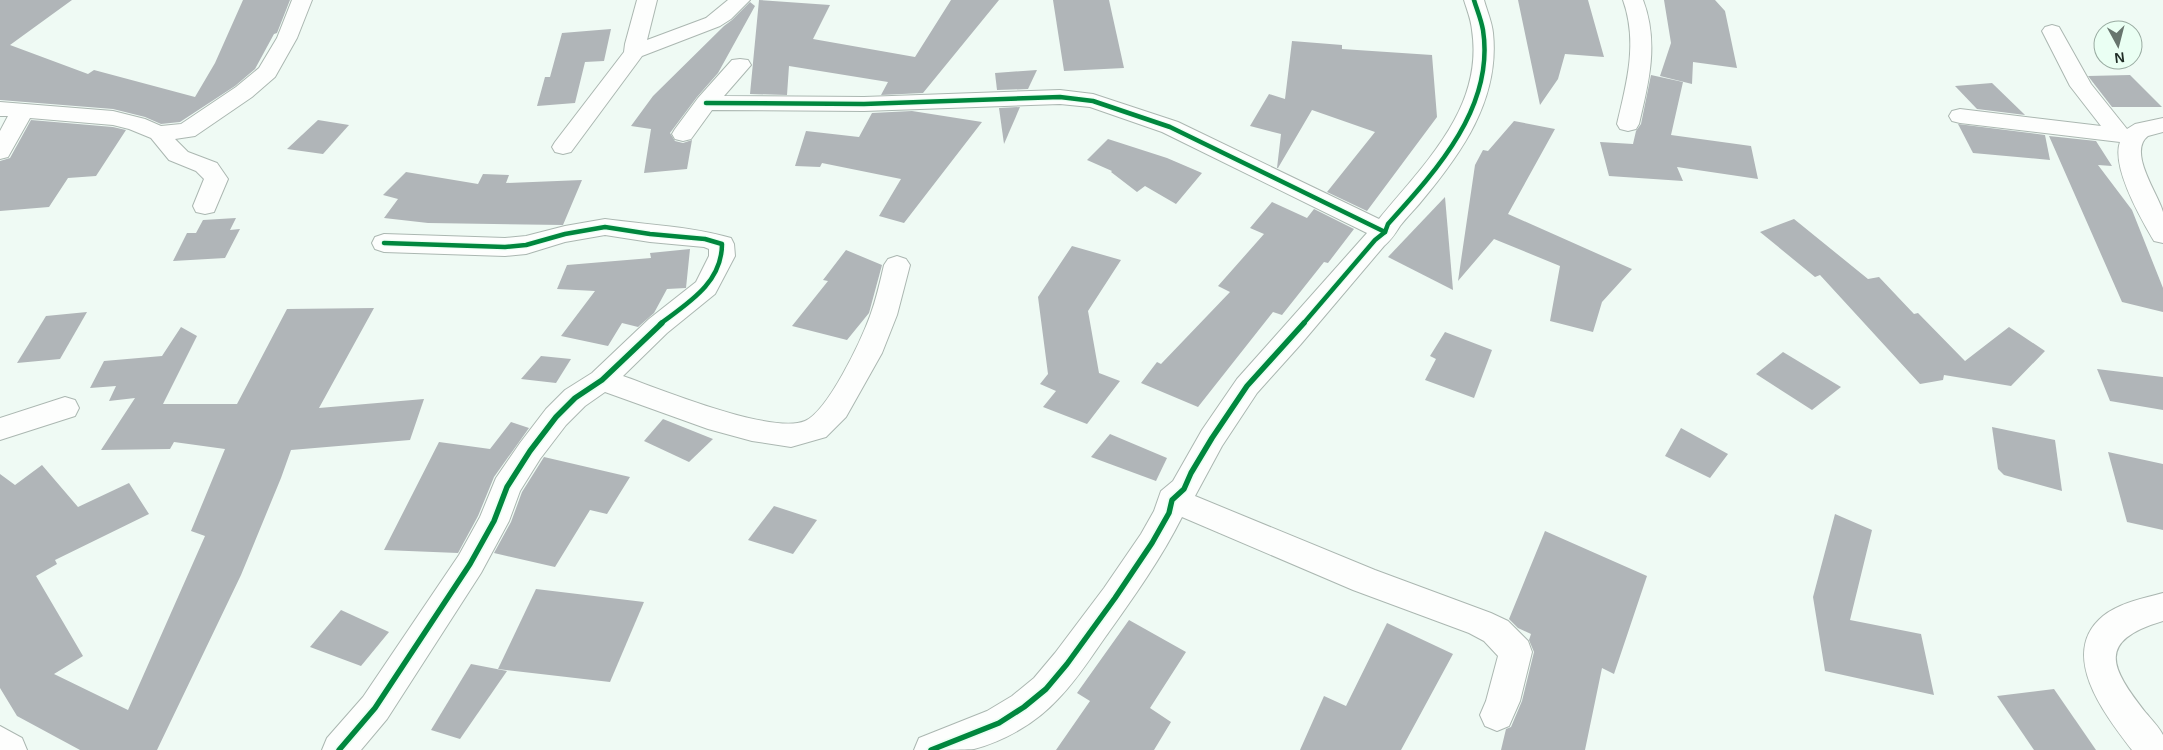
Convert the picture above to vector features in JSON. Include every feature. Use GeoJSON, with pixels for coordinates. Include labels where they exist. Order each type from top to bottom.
{"type":"FeatureCollection","features":[{"type":"Feature","properties":{"kind":"street"},"geometry":{"type":"LineString","coordinates":[[0,109],[22,112],[86,114],[113,118],[159,133],[187,131],[258,81],[274,63],[287,38],[302,0]]}},
{"type":"Feature","properties":{"kind":"street"},"geometry":{"type":"LineString","coordinates":[[635,52],[635,44],[647,0]]}},
{"type":"Feature","properties":{"kind":"street"},"geometry":{"type":"LineString","coordinates":[[563,147],[635,52],[712,22],[724,15],[740,0]]}},
{"type":"Feature","properties":{"kind":"street"},"geometry":{"type":"LineString","coordinates":[[932,750],[999,723],[1024,707],[1046,689],[1067,664],[1115,598],[1152,543],[1169,513],[1172,500],[1184,489],[1191,473],[1212,438],[1247,386],[1292,337],[1375,240],[1385,232],[1388,224],[1431,176],[1455,143],[1473,105],[1484,52],[1483,33],[1474,0]]}},
{"type":"Feature","properties":{"kind":"street"},"geometry":{"type":"LineString","coordinates":[[1628,124],[1642,56],[1642,26],[1633,0]]}},
{"type":"Feature","properties":{"kind":"street"},"geometry":{"type":"LineString","coordinates":[[2052,31],[2081,86],[2127,136],[2131,166],[2136,180],[2163,234]]}},
{"type":"Feature","properties":{"kind":"street"},"geometry":{"type":"LineString","coordinates":[[682,134],[740,64]]}},
{"type":"Feature","properties":{"kind":"street"},"geometry":{"type":"LineString","coordinates":[[706,103],[864,104],[1060,97],[1084,100],[1140,116],[1170,127],[1385,232]]}},
{"type":"Feature","properties":{"kind":"street"},"geometry":{"type":"LineString","coordinates":[[0,152],[22,112]]}},
{"type":"Feature","properties":{"kind":"street"},"geometry":{"type":"LineString","coordinates":[[1960,116],[2127,136],[2142,129],[2163,125]]}},
{"type":"Feature","properties":{"kind":"street"},"geometry":{"type":"LineString","coordinates":[[159,133],[172,151],[180,157],[203,164],[211,169],[216,179],[204,206]]}},
{"type":"Feature","properties":{"kind":"street"},"geometry":{"type":"LineString","coordinates":[[340,750],[375,708],[470,564],[494,521],[507,487],[530,451],[556,417],[575,398],[602,380],[658,326],[706,288],[722,256],[722,244],[705,239],[650,234],[606,227],[565,234],[526,246],[505,248],[384,243]]}},
{"type":"Feature","properties":{"kind":"street"},"geometry":{"type":"LineString","coordinates":[[602,380],[718,421],[752,430],[791,436],[816,429],[836,408],[868,353],[884,315],[897,265]]}},
{"type":"Feature","properties":{"kind":"street"},"geometry":{"type":"LineString","coordinates":[[0,429],[65,408]]}},
{"type":"Feature","properties":{"kind":"street"},"geometry":{"type":"LineString","coordinates":[[1172,500],[1364,580],[1480,623],[1496,632],[1516,652],[1503,701],[1497,715]]}},
{"type":"Feature","properties":{"kind":"street"},"geometry":{"type":"LineString","coordinates":[[2153,750],[2114,695],[2099,666],[2100,642],[2111,628],[2125,619],[2163,607]]}},
{"type":"Feature","properties":{"kind":"street"},"geometry":{"type":"LineString","coordinates":[[0,742],[10,750]]}},
{"type":"Feature","properties":{"kind":"building"},"geometry":{"type":"Polygon","coordinates":[[[0,0],[72,0],[10,45],[88,74],[94,70],[195,97],[215,63],[243,0],[290,0],[277,33],[274,34],[255,69],[235,86],[180,122],[161,124],[145,117],[113,109],[0,100],[0,0]]]}},
{"type":"Feature","properties":{"kind":"building"},"geometry":{"type":"Polygon","coordinates":[[[759,0],[830,5],[813,39],[915,57],[951,0],[999,0],[923,93],[881,95],[888,82],[789,66],[787,95],[750,94],[759,0]]]}},
{"type":"Feature","properties":{"kind":"building"},"geometry":{"type":"Polygon","coordinates":[[[1053,0],[1109,0],[1124,68],[1064,71],[1053,0]]]}},
{"type":"Feature","properties":{"kind":"building"},"geometry":{"type":"Polygon","coordinates":[[[1518,0],[1588,0],[1604,57],[1565,54],[1558,79],[1540,105],[1518,0]]]}},
{"type":"Feature","properties":{"kind":"building"},"geometry":{"type":"Polygon","coordinates":[[[1664,0],[1715,0],[1725,11],[1737,68],[1693,62],[1692,84],[1660,76],[1671,43],[1664,0]]]}},
{"type":"Feature","properties":{"kind":"building"},"geometry":{"type":"Polygon","coordinates":[[[750,2],[755,6],[718,73],[670,133],[675,141],[683,143],[692,140],[687,169],[644,173],[651,129],[631,126],[653,96],[750,2]]]}},
{"type":"Feature","properties":{"kind":"building"},"geometry":{"type":"Polygon","coordinates":[[[611,29],[604,61],[585,62],[575,103],[537,106],[545,77],[550,77],[562,33],[611,29]]]}},
{"type":"Feature","properties":{"kind":"building"},"geometry":{"type":"Polygon","coordinates":[[[1292,41],[1342,45],[1342,49],[1432,55],[1437,117],[1367,211],[1327,192],[1375,132],[1312,110],[1277,168],[1281,134],[1250,126],[1269,94],[1285,99],[1292,41]]]}},
{"type":"Feature","properties":{"kind":"building"},"geometry":{"type":"Polygon","coordinates":[[[1037,70],[1028,89],[997,90],[995,73],[1037,70]]]}},
{"type":"Feature","properties":{"kind":"building"},"geometry":{"type":"Polygon","coordinates":[[[1651,75],[1683,82],[1671,135],[1751,146],[1758,179],[1677,167],[1683,181],[1609,176],[1600,142],[1633,144],[1636,131],[1641,124],[1651,75]]]}},
{"type":"Feature","properties":{"kind":"building"},"geometry":{"type":"Polygon","coordinates":[[[2130,75],[2162,107],[2112,107],[2088,76],[2130,75]]]}},
{"type":"Feature","properties":{"kind":"building"},"geometry":{"type":"Polygon","coordinates":[[[1992,83],[2025,115],[1977,109],[1955,86],[1992,83]]]}},
{"type":"Feature","properties":{"kind":"building"},"geometry":{"type":"Polygon","coordinates":[[[1020,107],[1004,144],[999,108],[1020,107]]]}},
{"type":"Feature","properties":{"kind":"building"},"geometry":{"type":"Polygon","coordinates":[[[912,111],[982,122],[904,223],[879,216],[901,179],[822,163],[820,167],[795,166],[806,131],[859,137],[872,113],[912,111]]]}},
{"type":"Feature","properties":{"kind":"building"},"geometry":{"type":"Polygon","coordinates":[[[31,120],[113,127],[126,130],[96,176],[68,178],[49,207],[0,211],[0,161],[10,158],[31,120]]]}},
{"type":"Feature","properties":{"kind":"building"},"geometry":{"type":"Polygon","coordinates":[[[318,120],[349,125],[323,154],[287,149],[318,120]]]}},
{"type":"Feature","properties":{"kind":"building"},"geometry":{"type":"Polygon","coordinates":[[[1514,121],[1555,129],[1508,214],[1632,269],[1602,302],[1593,332],[1550,321],[1560,266],[1494,239],[1458,281],[1475,165],[1483,150],[1488,151],[1514,121]]]}},
{"type":"Feature","properties":{"kind":"building"},"geometry":{"type":"Polygon","coordinates":[[[1958,124],[2045,135],[2050,160],[1973,153],[1958,124]]]}},
{"type":"Feature","properties":{"kind":"building"},"geometry":{"type":"Polygon","coordinates":[[[2049,136],[2096,141],[2112,166],[2098,165],[2132,210],[2163,288],[2163,312],[2122,302],[2049,136]]]}},
{"type":"Feature","properties":{"kind":"building"},"geometry":{"type":"Polygon","coordinates":[[[1108,139],[1167,158],[1202,173],[1176,204],[1145,186],[1137,192],[1112,171],[1087,160],[1108,139]]]}},
{"type":"Feature","properties":{"kind":"building"},"geometry":{"type":"Polygon","coordinates":[[[406,172],[478,184],[483,174],[509,175],[506,183],[582,180],[563,225],[428,223],[384,218],[398,199],[383,195],[406,172]]]}},
{"type":"Feature","properties":{"kind":"building"},"geometry":{"type":"Polygon","coordinates":[[[1445,197],[1453,290],[1388,257],[1445,197]]]}},
{"type":"Feature","properties":{"kind":"building"},"geometry":{"type":"Polygon","coordinates":[[[1272,202],[1307,218],[1314,209],[1354,229],[1328,263],[1324,262],[1282,315],[1273,312],[1198,407],[1141,383],[1157,362],[1161,364],[1230,292],[1218,286],[1264,234],[1250,228],[1272,202]]]}},
{"type":"Feature","properties":{"kind":"building"},"geometry":{"type":"Polygon","coordinates":[[[236,218],[230,230],[240,229],[225,258],[173,261],[187,233],[196,233],[203,220],[236,218]]]}},
{"type":"Feature","properties":{"kind":"building"},"geometry":{"type":"Polygon","coordinates":[[[1794,219],[1868,279],[1879,277],[1914,314],[1918,313],[1965,361],[2009,327],[2045,351],[2011,386],[1944,375],[1943,380],[1920,384],[1820,275],[1815,277],[1760,232],[1794,219]]]}},
{"type":"Feature","properties":{"kind":"building"},"geometry":{"type":"Polygon","coordinates":[[[1072,246],[1121,260],[1088,311],[1099,373],[1120,381],[1087,424],[1043,407],[1056,391],[1040,384],[1048,374],[1038,297],[1072,246]]]}},
{"type":"Feature","properties":{"kind":"building"},"geometry":{"type":"Polygon","coordinates":[[[690,249],[686,288],[667,289],[654,313],[638,327],[622,323],[608,346],[561,336],[595,291],[557,289],[567,265],[651,258],[650,253],[690,249]]]}},
{"type":"Feature","properties":{"kind":"building"},"geometry":{"type":"Polygon","coordinates":[[[846,250],[882,265],[869,313],[847,340],[792,326],[828,281],[823,280],[846,250]]]}},
{"type":"Feature","properties":{"kind":"building"},"geometry":{"type":"Polygon","coordinates":[[[374,308],[319,408],[424,399],[410,440],[291,450],[241,575],[157,750],[80,750],[17,716],[0,688],[0,474],[15,485],[42,465],[78,507],[129,483],[149,514],[55,560],[57,564],[36,576],[83,656],[54,674],[128,710],[205,536],[191,531],[225,449],[174,442],[170,449],[101,450],[135,398],[109,401],[116,386],[90,388],[104,361],[162,356],[181,327],[197,336],[163,404],[237,404],[287,309],[374,308]]]}},
{"type":"Feature","properties":{"kind":"building"},"geometry":{"type":"Polygon","coordinates":[[[87,312],[60,359],[17,363],[46,316],[87,312]]]}},
{"type":"Feature","properties":{"kind":"building"},"geometry":{"type":"Polygon","coordinates":[[[1445,332],[1492,350],[1474,398],[1425,380],[1436,359],[1430,356],[1445,332]]]}},
{"type":"Feature","properties":{"kind":"building"},"geometry":{"type":"Polygon","coordinates":[[[1783,352],[1841,387],[1812,410],[1756,374],[1783,352]]]}},
{"type":"Feature","properties":{"kind":"building"},"geometry":{"type":"Polygon","coordinates":[[[541,356],[571,359],[556,383],[521,379],[541,356]]]}},
{"type":"Feature","properties":{"kind":"building"},"geometry":{"type":"Polygon","coordinates":[[[2097,369],[2163,377],[2163,410],[2110,401],[2097,369]]]}},
{"type":"Feature","properties":{"kind":"building"},"geometry":{"type":"Polygon","coordinates":[[[663,419],[713,439],[689,462],[644,441],[663,419]]]}},
{"type":"Feature","properties":{"kind":"building"},"geometry":{"type":"Polygon","coordinates":[[[511,422],[529,428],[494,477],[478,516],[458,553],[384,550],[439,442],[490,449],[511,422]]]}},
{"type":"Feature","properties":{"kind":"building"},"geometry":{"type":"Polygon","coordinates":[[[1992,427],[2055,440],[2062,491],[2004,475],[1998,469],[1992,427]]]}},
{"type":"Feature","properties":{"kind":"building"},"geometry":{"type":"Polygon","coordinates":[[[1681,428],[1728,454],[1710,478],[1665,456],[1681,428]]]}},
{"type":"Feature","properties":{"kind":"building"},"geometry":{"type":"Polygon","coordinates":[[[1110,434],[1167,458],[1156,481],[1091,457],[1110,434]]]}},
{"type":"Feature","properties":{"kind":"building"},"geometry":{"type":"Polygon","coordinates":[[[2108,452],[2163,464],[2163,530],[2127,522],[2108,452]]]}},
{"type":"Feature","properties":{"kind":"building"},"geometry":{"type":"Polygon","coordinates":[[[544,457],[630,477],[607,514],[590,510],[555,567],[494,553],[511,522],[522,492],[544,457]]]}},
{"type":"Feature","properties":{"kind":"building"},"geometry":{"type":"Polygon","coordinates":[[[774,506],[817,520],[793,554],[748,540],[774,506]]]}},
{"type":"Feature","properties":{"kind":"building"},"geometry":{"type":"Polygon","coordinates":[[[1835,514],[1872,530],[1850,620],[1921,634],[1934,695],[1825,671],[1813,597],[1835,514]]]}},
{"type":"Feature","properties":{"kind":"building"},"geometry":{"type":"Polygon","coordinates":[[[1545,531],[1647,576],[1614,674],[1602,668],[1585,750],[1501,750],[1506,729],[1511,727],[1522,701],[1534,652],[1529,640],[1531,634],[1518,628],[1509,619],[1545,531]]]}},
{"type":"Feature","properties":{"kind":"building"},"geometry":{"type":"Polygon","coordinates":[[[536,589],[644,602],[610,682],[498,669],[536,589]]]}},
{"type":"Feature","properties":{"kind":"building"},"geometry":{"type":"Polygon","coordinates":[[[341,610],[389,632],[361,666],[310,647],[341,610]]]}},
{"type":"Feature","properties":{"kind":"building"},"geometry":{"type":"Polygon","coordinates":[[[1129,620],[1186,652],[1150,708],[1171,722],[1154,750],[1056,750],[1090,701],[1077,693],[1129,620]]]}},
{"type":"Feature","properties":{"kind":"building"},"geometry":{"type":"Polygon","coordinates":[[[1387,623],[1453,654],[1401,750],[1300,750],[1324,696],[1346,706],[1387,623]]]}},
{"type":"Feature","properties":{"kind":"building"},"geometry":{"type":"Polygon","coordinates":[[[471,664],[507,671],[460,739],[431,730],[471,664]]]}},
{"type":"Feature","properties":{"kind":"building"},"geometry":{"type":"Polygon","coordinates":[[[2054,689],[2096,750],[2034,750],[1997,696],[2054,689]]]}},
{"type":"Feature","properties":{"kind":"cycle path"},"geometry":{"type":"LineString","coordinates":[[931,750],[999,723],[1024,707],[1046,689],[1067,664],[1115,598],[1152,543],[1169,513],[1172,500],[1184,489],[1191,473],[1212,438],[1247,386],[1292,337],[1375,240],[1385,232],[1388,224],[1441,161],[1457,138],[1470,113],[1479,87],[1484,61],[1483,33],[1474,0]]}},
{"type":"Feature","properties":{"kind":"cycle path"},"geometry":{"type":"LineString","coordinates":[[706,103],[864,104],[1060,97],[1093,101],[1170,127],[1385,232]]}},
{"type":"Feature","properties":{"kind":"cycle path"},"geometry":{"type":"LineString","coordinates":[[339,750],[375,708],[470,564],[494,521],[507,487],[530,451],[556,417],[575,398],[602,380],[658,326],[706,288],[722,256],[722,244],[705,239],[650,234],[605,227],[565,234],[526,245],[505,247],[384,243]]}}]}
